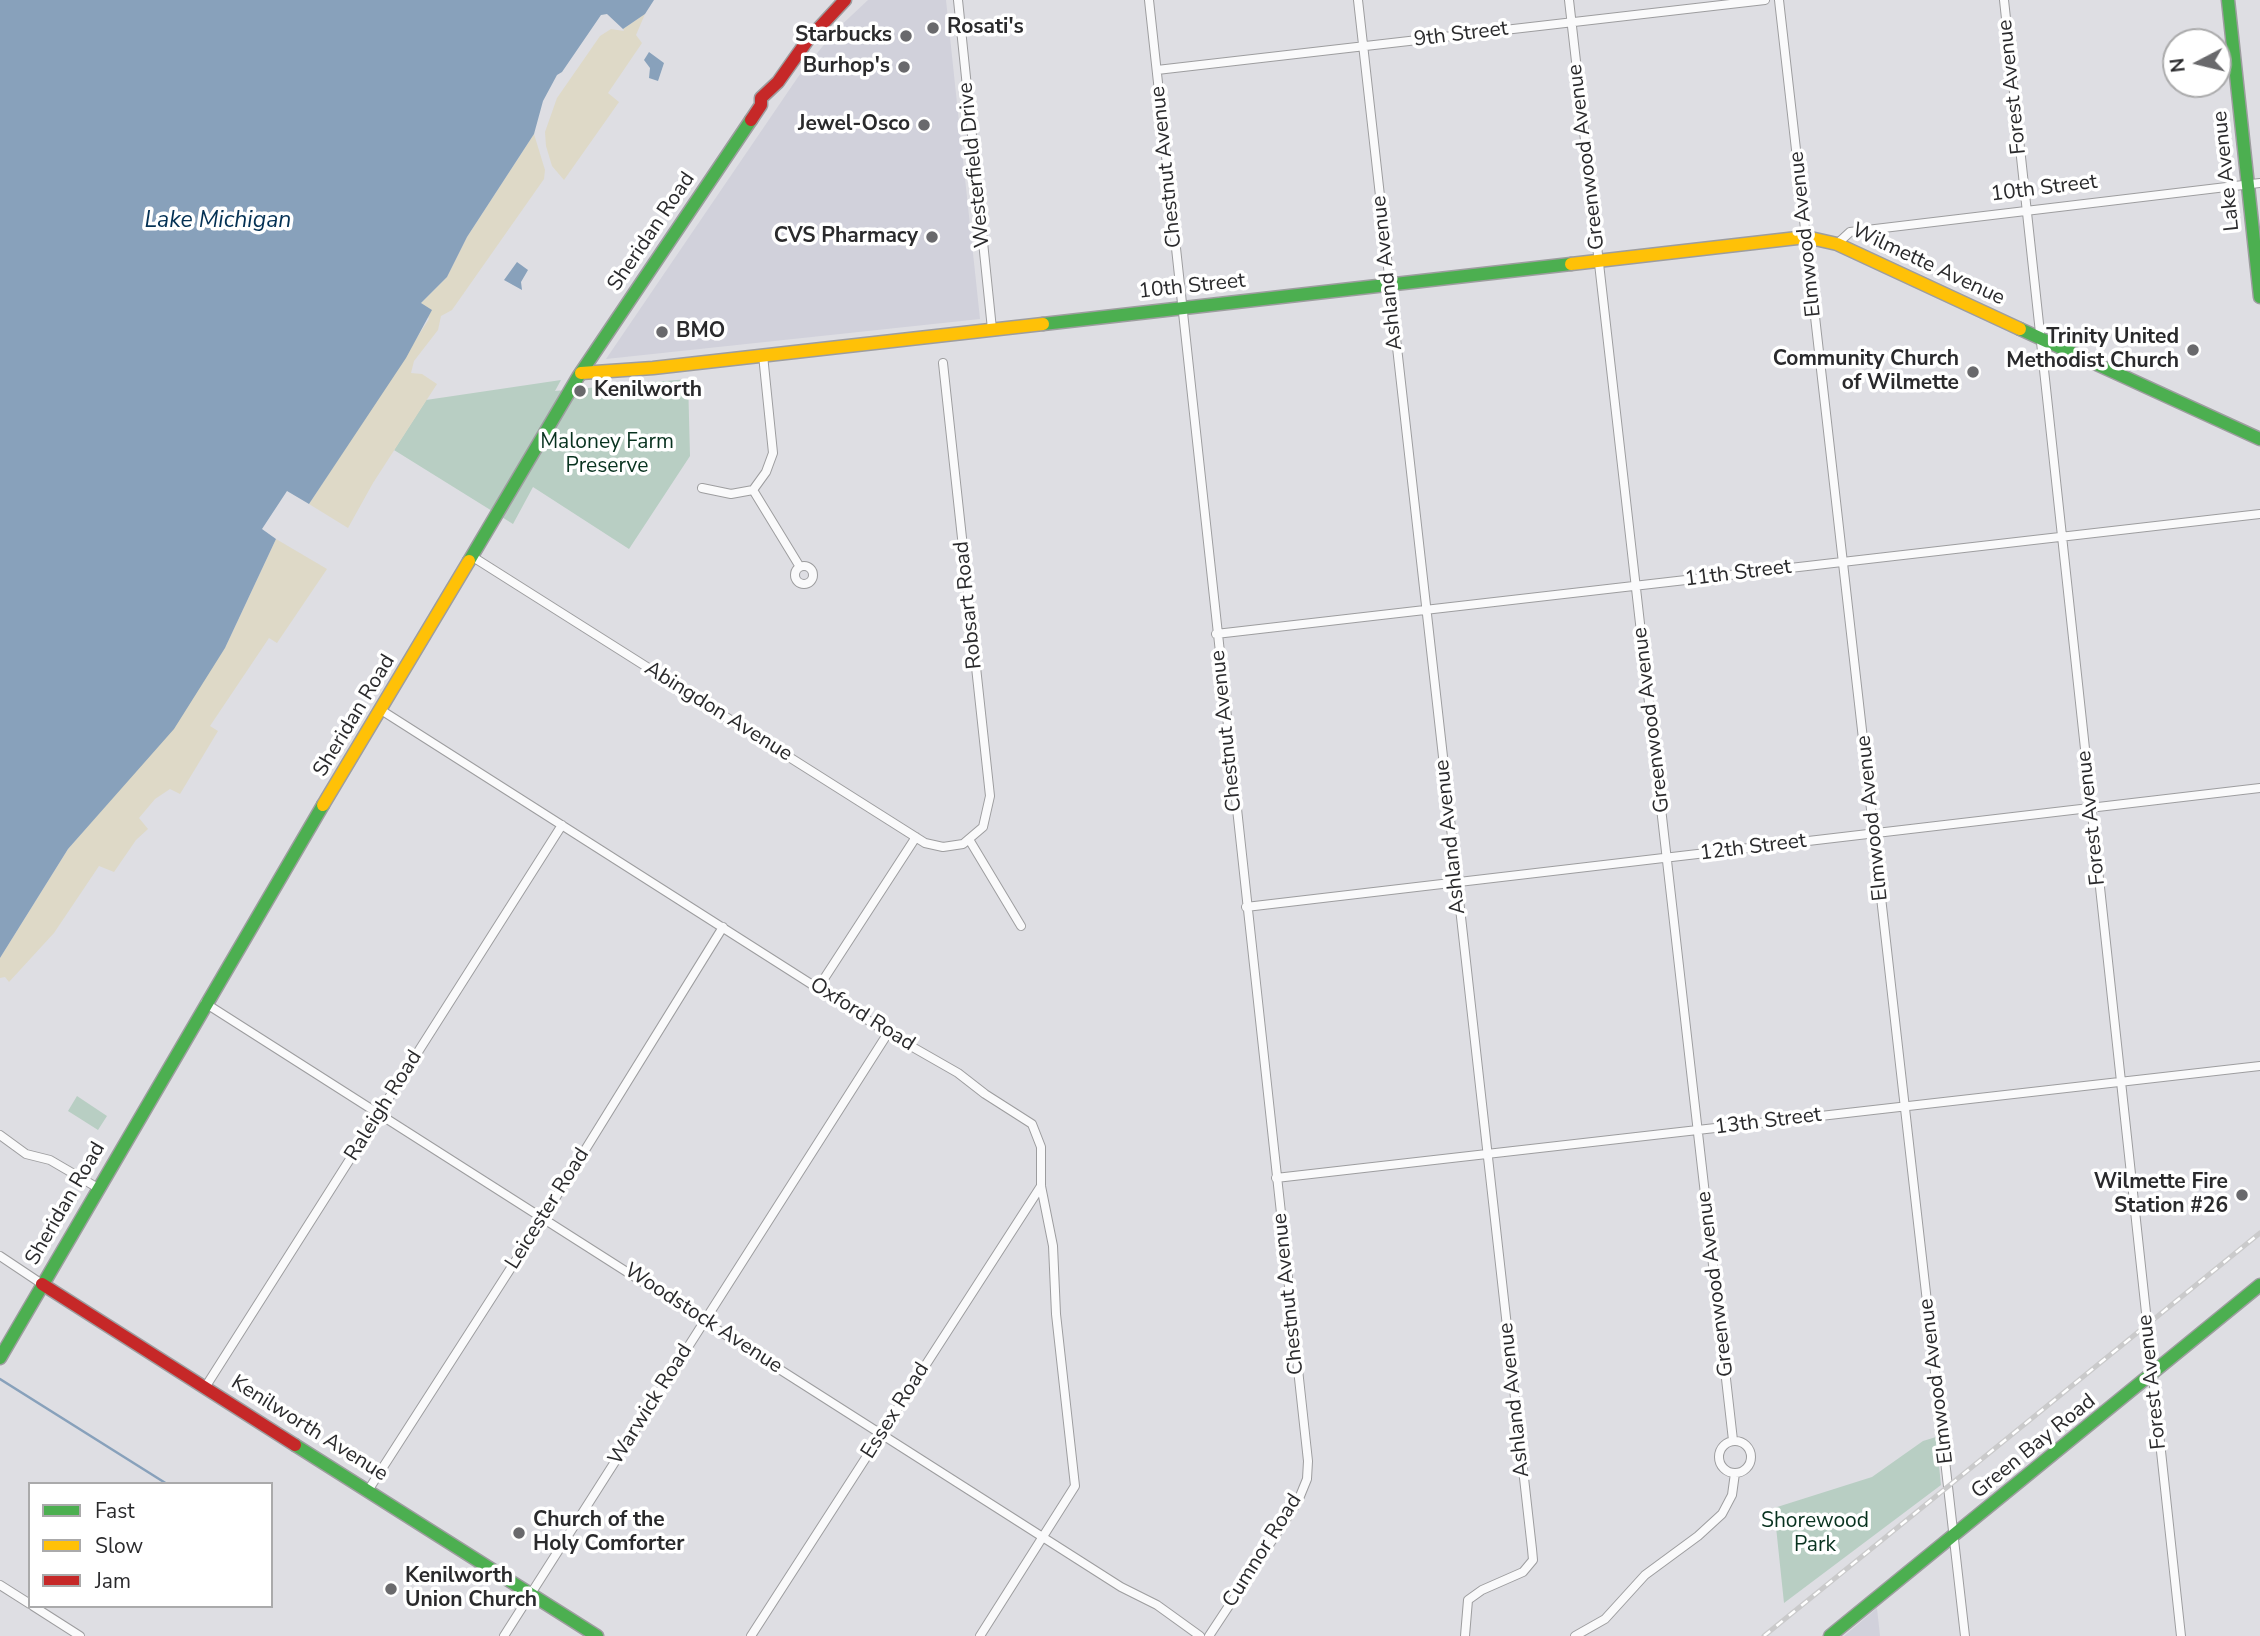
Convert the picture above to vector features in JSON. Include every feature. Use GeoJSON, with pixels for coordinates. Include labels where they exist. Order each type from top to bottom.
{"type":"FeatureCollection","features":[{"type":"Feature","properties":{"kind":"street","name":"Sheridan Road"},"geometry":{"type":"LineString","coordinates":[[3,1353],[205,1003],[581,373],[761,105],[769,103],[778,89],[778,82],[807,41],[845,0]]}},
{"type":"Feature","properties":{"kind":"street","name":"Westerfield Drive"},"geometry":{"type":"LineString","coordinates":[[958,0],[992,329]]}},
{"type":"Feature","properties":{"kind":"street","name":"Chestnut Avenue"},"geometry":{"type":"LineString","coordinates":[[1149,0],[1308,1461]]}},
{"type":"Feature","properties":{"kind":"street","name":"Ashland Avenue"},"geometry":{"type":"LineString","coordinates":[[1358,0],[1533,1560],[1524,1572],[1482,1590],[1468,1600],[1465,1636]]}},
{"type":"Feature","properties":{"kind":"street","name":"Greenwood Avenue"},"geometry":{"type":"LineString","coordinates":[[1569,0],[1733,1440]]}},
{"type":"Feature","properties":{"kind":"street","name":"9th Street"},"geometry":{"type":"LineString","coordinates":[[1157,70],[1765,0]]}},
{"type":"Feature","properties":{"kind":"street","name":"Elmwood Avenue"},"geometry":{"type":"LineString","coordinates":[[1780,0],[1965,1636]]}},
{"type":"Feature","properties":{"kind":"street","name":"Forest Avenue"},"geometry":{"type":"LineString","coordinates":[[2004,0],[2181,1636]]}},
{"type":"Feature","properties":{"kind":"street","name":"Lake Avenue"},"geometry":{"type":"LineString","coordinates":[[2228,0],[2254,184],[2260,296]]}},
{"type":"Feature","properties":{"kind":"street","name":"10th Street"},"geometry":{"type":"LineString","coordinates":[[1837,244],[1850,232],[2254,184]]}},
{"type":"Feature","properties":{"kind":"street","name":"10th Street"},"geometry":{"type":"LineString","coordinates":[[581,373],[763,355],[1806,237]]}},
{"type":"Feature","properties":{"kind":"street","name":"Wilmette Avenue"},"geometry":{"type":"LineString","coordinates":[[1806,237],[1837,244],[2260,439]]}},
{"type":"Feature","properties":{"kind":"street"},"geometry":{"type":"LineString","coordinates":[[702,488],[732,494],[753,490],[766,472],[773,453],[763,355]]}},
{"type":"Feature","properties":{"kind":"street","name":"Robsart Road"},"geometry":{"type":"LineString","coordinates":[[943,363],[990,796],[987,819],[970,841]]}},
{"type":"Feature","properties":{"kind":"street"},"geometry":{"type":"LineString","coordinates":[[753,490],[800,567]]}},
{"type":"Feature","properties":{"kind":"street","name":"11th Street"},"geometry":{"type":"LineString","coordinates":[[1216,634],[2260,514]]}},
{"type":"Feature","properties":{"kind":"street","name":"Abingdon Avenue"},"geometry":{"type":"LineString","coordinates":[[473,557],[916,837],[943,847],[970,841]]}},
{"type":"Feature","properties":{"kind":"street","name":"Oxford Road"},"geometry":{"type":"LineString","coordinates":[[381,710],[888,1033],[958,1073],[1032,1124],[1041,1147],[1041,1186],[1053,1246],[1056,1314],[1075,1486],[1043,1536]]}},
{"type":"Feature","properties":{"kind":"street","name":"12th Street"},"geometry":{"type":"LineString","coordinates":[[1247,907],[2260,789]]}},
{"type":"Feature","properties":{"kind":"street","name":"Raleigh Road"},"geometry":{"type":"LineString","coordinates":[[206,1387],[562,825]]}},
{"type":"Feature","properties":{"kind":"street"},"geometry":{"type":"LineString","coordinates":[[818,988],[916,837]]}},
{"type":"Feature","properties":{"kind":"street"},"geometry":{"type":"LineString","coordinates":[[970,841],[1021,926]]}},
{"type":"Feature","properties":{"kind":"street","name":"Leicester Road"},"geometry":{"type":"LineString","coordinates":[[369,1489],[543,1218],[723,927]]}},
{"type":"Feature","properties":{"kind":"street","name":"Woodstock Avenue"},"geometry":{"type":"LineString","coordinates":[[205,1003],[1121,1587],[1157,1605],[1200,1636]]}},
{"type":"Feature","properties":{"kind":"street","name":"Warwick Road"},"geometry":{"type":"LineString","coordinates":[[504,1636],[888,1033]]}},
{"type":"Feature","properties":{"kind":"street","name":"13th Street"},"geometry":{"type":"LineString","coordinates":[[1276,1178],[2260,1066]]}},
{"type":"Feature","properties":{"kind":"street"},"geometry":{"type":"LineString","coordinates":[[0,1135],[26,1154],[50,1160],[98,1188]]}},
{"type":"Feature","properties":{"kind":"street","name":"Essex Road"},"geometry":{"type":"LineString","coordinates":[[751,1636],[1041,1186]]}},
{"type":"Feature","properties":{"kind":"street","name":"Kenilworth Avenue"},"geometry":{"type":"LineString","coordinates":[[0,1256],[597,1636]]}},
{"type":"Feature","properties":{"kind":"street","name":"Green Bay Road"},"geometry":{"type":"LineString","coordinates":[[1830,1636],[2153,1376],[2260,1285]]}},
{"type":"Feature","properties":{"kind":"street","name":"Greenwood Avenue"},"geometry":{"type":"LineString","coordinates":[[1733,1440],[1743,1443],[1751,1456],[1748,1465],[1735,1473],[1721,1465],[1719,1455],[1723,1445],[1733,1440]]}},
{"type":"Feature","properties":{"kind":"street","name":"Cumnor Road"},"geometry":{"type":"LineString","coordinates":[[1209,1636],[1298,1501],[1308,1461]]}},
{"type":"Feature","properties":{"kind":"street"},"geometry":{"type":"LineString","coordinates":[[1575,1636],[1605,1619],[1654,1567],[1698,1536],[1722,1514],[1732,1495],[1735,1473]]}},
{"type":"Feature","properties":{"kind":"street"},"geometry":{"type":"LineString","coordinates":[[980,1636],[1043,1536]]}},
{"type":"Feature","properties":{"kind":"street"},"geometry":{"type":"LineString","coordinates":[[0,1585],[28,1602]]}},
{"type":"Feature","properties":{"kind":"street"},"geometry":{"type":"LineString","coordinates":[[37,1608],[80,1636]]}},
{"type":"Feature","properties":{"kind":"shaded area"},"geometry":{"type":"Polygon","coordinates":[[[868,0],[946,0],[980,319],[606,359],[798,77],[835,31],[868,0]]]}},
{"type":"Feature","properties":{"kind":"shaded area"},"geometry":{"type":"Polygon","coordinates":[[[1877,1608],[1880,1636],[1844,1636],[1877,1608]]]}},
{"type":"Feature","properties":{"kind":"green space","name":"Maloney Farm Preserve"},"geometry":{"type":"Polygon","coordinates":[[[688,379],[690,456],[629,549],[533,487],[513,524],[394,450],[426,400],[561,380],[555,391],[688,379]]]}},
{"type":"Feature","properties":{"kind":"green space"},"geometry":{"type":"Polygon","coordinates":[[[77,1096],[107,1116],[98,1130],[68,1111],[77,1096]]]}},
{"type":"Feature","properties":{"kind":"green space","name":"Shorewood Park"},"geometry":{"type":"Polygon","coordinates":[[[1936,1437],[1941,1485],[1784,1603],[1774,1508],[1872,1477],[1923,1441],[1936,1437]]]}},
{"type":"Feature","properties":{"kind":"sand"},"geometry":{"type":"Polygon","coordinates":[[[645,14],[636,35],[642,43],[608,93],[619,102],[564,180],[552,166],[546,146],[545,132],[557,98],[600,36],[611,29],[624,31],[623,29],[645,14]]]}},
{"type":"Feature","properties":{"kind":"sand"},"geometry":{"type":"Polygon","coordinates":[[[534,134],[545,170],[544,179],[452,310],[441,316],[438,330],[414,361],[411,373],[422,374],[437,384],[373,483],[348,528],[309,504],[429,319],[421,303],[447,277],[467,237],[534,134]]]}},
{"type":"Feature","properties":{"kind":"sand"},"geometry":{"type":"Polygon","coordinates":[[[276,539],[327,569],[277,643],[269,638],[210,726],[218,731],[180,794],[170,789],[155,799],[139,818],[148,829],[136,840],[114,872],[99,866],[54,933],[9,982],[5,977],[0,978],[0,958],[68,849],[152,752],[225,648],[276,539]]]}},
{"type":"Feature","properties":{"kind":"water","name":"Lake Michigan"},"geometry":{"type":"Polygon","coordinates":[[[0,0],[654,0],[645,14],[623,29],[607,14],[601,15],[562,72],[557,75],[543,101],[534,134],[467,237],[447,277],[421,303],[432,310],[406,358],[309,504],[287,491],[262,529],[276,539],[225,648],[174,729],[68,849],[0,958],[0,0]]]}},
{"type":"Feature","properties":{"kind":"water"},"geometry":{"type":"Polygon","coordinates":[[[649,52],[664,63],[658,81],[649,78],[650,68],[644,60],[649,52]]]}},
{"type":"Feature","properties":{"kind":"water"},"geometry":{"type":"Polygon","coordinates":[[[517,262],[528,270],[521,282],[522,290],[504,280],[517,262]]]}},
{"type":"Feature","properties":{"kind":"waterway"},"geometry":{"type":"LineString","coordinates":[[0,1379],[164,1482]]}},
{"type":"Feature","properties":{"kind":"railway"},"geometry":{"type":"LineString","coordinates":[[1764,1636],[2260,1233]]}},
{"type":"Feature","properties":{"kind":"traffic: fast"},"geometry":{"type":"LineString","coordinates":[[2228,0],[2260,297]]}},
{"type":"Feature","properties":{"kind":"traffic: fast"},"geometry":{"type":"LineString","coordinates":[[469,561],[578,377],[751,120]]}},
{"type":"Feature","properties":{"kind":"traffic: fast"},"geometry":{"type":"LineString","coordinates":[[1043,324],[1571,264]]}},
{"type":"Feature","properties":{"kind":"traffic: fast"},"geometry":{"type":"LineString","coordinates":[[2020,329],[2260,439]]}},
{"type":"Feature","properties":{"kind":"traffic: fast"},"geometry":{"type":"LineString","coordinates":[[0,1358],[323,805]]}},
{"type":"Feature","properties":{"kind":"traffic: fast"},"geometry":{"type":"LineString","coordinates":[[1830,1636],[2260,1285]]}},
{"type":"Feature","properties":{"kind":"traffic: fast"},"geometry":{"type":"LineString","coordinates":[[295,1445],[597,1636]]}},
{"type":"Feature","properties":{"kind":"traffic: slow"},"geometry":{"type":"LineString","coordinates":[[1571,264],[1806,237],[1837,244],[2020,329]]}},
{"type":"Feature","properties":{"kind":"traffic: slow"},"geometry":{"type":"LineString","coordinates":[[581,373],[653,368],[1043,324]]}},
{"type":"Feature","properties":{"kind":"traffic: slow"},"geometry":{"type":"LineString","coordinates":[[323,805],[469,561]]}},
{"type":"Feature","properties":{"kind":"traffic: jam"},"geometry":{"type":"LineString","coordinates":[[751,120],[761,105],[761,98],[778,82],[807,41],[845,0]]}},
{"type":"Feature","properties":{"kind":"traffic: jam"},"geometry":{"type":"LineString","coordinates":[[42,1284],[295,1445]]}},
{"type":"Feature","properties":{"kind":"place","name":"Rosati's"},"geometry":{"type":"Point","coordinates":[933,28]}},
{"type":"Feature","properties":{"kind":"place","name":"Starbucks"},"geometry":{"type":"Point","coordinates":[906,36]}},
{"type":"Feature","properties":{"kind":"place","name":"Burhop's"},"geometry":{"type":"Point","coordinates":[904,67]}},
{"type":"Feature","properties":{"kind":"place","name":"Jewel-Osco"},"geometry":{"type":"Point","coordinates":[924,125]}},
{"type":"Feature","properties":{"kind":"place","name":"CVS Pharmacy"},"geometry":{"type":"Point","coordinates":[932,237]}},
{"type":"Feature","properties":{"kind":"place","name":"BMO"},"geometry":{"type":"Point","coordinates":[662,332]}},
{"type":"Feature","properties":{"kind":"place","name":"Trinity United Methodist Church"},"geometry":{"type":"Point","coordinates":[2193,350]}},
{"type":"Feature","properties":{"kind":"place","name":"Community Church of Wilmette"},"geometry":{"type":"Point","coordinates":[1973,372]}},
{"type":"Feature","properties":{"kind":"place","name":"Kenilworth"},"geometry":{"type":"Point","coordinates":[580,391]}},
{"type":"Feature","properties":{"kind":"place","name":"Wilmette Fire Station #26"},"geometry":{"type":"Point","coordinates":[2242,1195]}},
{"type":"Feature","properties":{"kind":"place","name":"Church of the Holy Comforter"},"geometry":{"type":"Point","coordinates":[519,1533]}},
{"type":"Feature","properties":{"kind":"place","name":"Kenilworth Union Church"},"geometry":{"type":"Point","coordinates":[391,1589]}}]}
